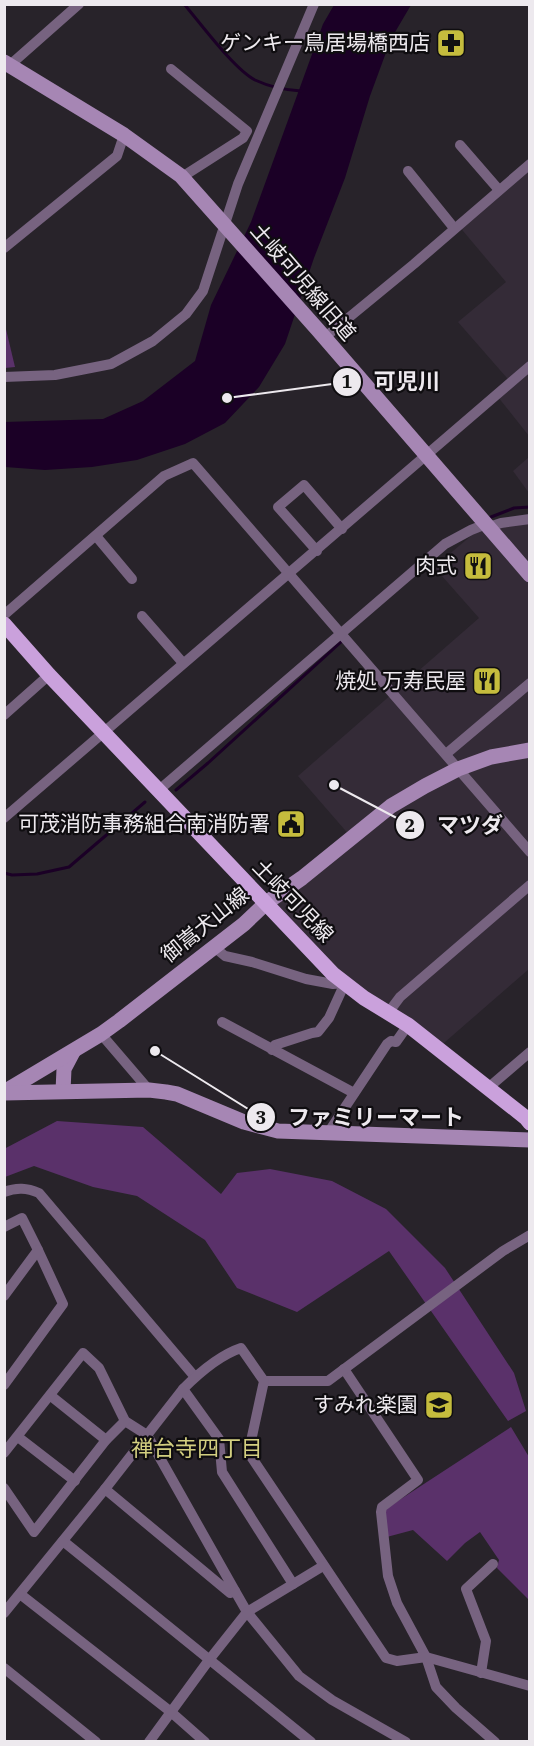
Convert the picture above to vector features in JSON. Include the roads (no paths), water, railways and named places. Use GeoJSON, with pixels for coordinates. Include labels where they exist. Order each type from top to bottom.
{"type":"FeatureCollection","features":[{"type":"Feature","properties":{"kind":"main road","name":"土岐可児線"},"geometry":{"type":"LineString","coordinates":[[4,624],[104,734],[333,974],[364,998],[408,1025],[530,1123]]}},
{"type":"Feature","properties":{"kind":"street"},"geometry":{"type":"LineString","coordinates":[[6,63],[79,4]]}},
{"type":"Feature","properties":{"kind":"street"},"geometry":{"type":"LineString","coordinates":[[4,377],[55,375],[111,364],[153,340],[186,314],[203,291],[238,184],[311,6]]}},
{"type":"Feature","properties":{"kind":"street","name":"土岐可児線旧道"},"geometry":{"type":"LineString","coordinates":[[6,63],[124,135],[183,177],[530,575]]}},
{"type":"Feature","properties":{"kind":"street"},"geometry":{"type":"LineString","coordinates":[[171,69],[247,131],[243,138],[183,177]]}},
{"type":"Feature","properties":{"kind":"street"},"geometry":{"type":"LineString","coordinates":[[4,248],[117,156],[124,135]]}},
{"type":"Feature","properties":{"kind":"street"},"geometry":{"type":"LineString","coordinates":[[460,145],[499,190]]}},
{"type":"Feature","properties":{"kind":"street"},"geometry":{"type":"LineString","coordinates":[[321,334],[414,264],[530,164]]}},
{"type":"Feature","properties":{"kind":"street"},"geometry":{"type":"LineString","coordinates":[[408,171],[454,228]]}},
{"type":"Feature","properties":{"kind":"street"},"geometry":{"type":"LineString","coordinates":[[4,818],[530,366]]}},
{"type":"Feature","properties":{"kind":"street"},"geometry":{"type":"LineString","coordinates":[[4,615],[164,476],[194,463],[530,852]]}},
{"type":"Feature","properties":{"kind":"street"},"geometry":{"type":"LineString","coordinates":[[317,550],[278,507],[304,485],[342,529]]}},
{"type":"Feature","properties":{"kind":"street"},"geometry":{"type":"LineString","coordinates":[[159,790],[445,544],[471,530],[530,519]]}},
{"type":"Feature","properties":{"kind":"street"},"geometry":{"type":"LineString","coordinates":[[96,536],[132,579]]}},
{"type":"Feature","properties":{"kind":"street"},"geometry":{"type":"LineString","coordinates":[[142,615],[183,663]]}},
{"type":"Feature","properties":{"kind":"street"},"geometry":{"type":"LineString","coordinates":[[4,715],[49,675]]}},
{"type":"Feature","properties":{"kind":"street"},"geometry":{"type":"LineString","coordinates":[[446,754],[530,683]]}},
{"type":"Feature","properties":{"kind":"street","name":"御嵩犬山線"},"geometry":{"type":"LineString","coordinates":[[4,1092],[101,1034],[244,924],[266,903],[302,878],[391,806],[458,769],[491,758],[530,750]]}},
{"type":"Feature","properties":{"kind":"street"},"geometry":{"type":"LineString","coordinates":[[388,1013],[400,996],[530,885]]}},
{"type":"Feature","properties":{"kind":"street"},"geometry":{"type":"LineString","coordinates":[[214,947],[225,956],[306,979],[333,984],[345,983],[330,1018],[318,1032],[275,1046],[272,1050]]}},
{"type":"Feature","properties":{"kind":"street"},"geometry":{"type":"LineString","coordinates":[[222,1022],[354,1093]]}},
{"type":"Feature","properties":{"kind":"street"},"geometry":{"type":"LineString","coordinates":[[328,1133],[387,1044],[391,1041],[396,1042],[408,1025]]}},
{"type":"Feature","properties":{"kind":"street"},"geometry":{"type":"LineString","coordinates":[[101,1034],[149,1090]]}},
{"type":"Feature","properties":{"kind":"street"},"geometry":{"type":"LineString","coordinates":[[63,1092],[64,1069],[74,1050]]}},
{"type":"Feature","properties":{"kind":"street"},"geometry":{"type":"LineString","coordinates":[[488,1088],[530,1052]]}},
{"type":"Feature","properties":{"kind":"street"},"geometry":{"type":"LineString","coordinates":[[4,1092],[149,1090],[177,1094],[244,1122],[278,1131],[530,1140]]}},
{"type":"Feature","properties":{"kind":"street"},"geometry":{"type":"LineString","coordinates":[[4,1192],[26,1188],[39,1192],[195,1377]]}},
{"type":"Feature","properties":{"kind":"street"},"geometry":{"type":"LineString","coordinates":[[4,1227],[22,1218],[63,1304],[4,1385]]}},
{"type":"Feature","properties":{"kind":"street"},"geometry":{"type":"LineString","coordinates":[[264,1381],[328,1381],[529,1235]]}},
{"type":"Feature","properties":{"kind":"street"},"geometry":{"type":"LineString","coordinates":[[4,1296],[38,1250]]}},
{"type":"Feature","properties":{"kind":"street"},"geometry":{"type":"LineString","coordinates":[[4,1613],[105,1490],[183,1389],[195,1377],[231,1351],[241,1348],[264,1381],[250,1455],[386,1658],[397,1661],[426,1657],[530,1686]]}},
{"type":"Feature","properties":{"kind":"street"},"geometry":{"type":"LineString","coordinates":[[4,1453],[83,1353],[99,1368],[124,1420],[147,1435],[247,1612],[299,1676],[332,1700],[406,1742]]}},
{"type":"Feature","properties":{"kind":"street"},"geometry":{"type":"LineString","coordinates":[[344,1369],[418,1480],[381,1507],[388,1576],[398,1604],[426,1657],[436,1687],[495,1742]]}},
{"type":"Feature","properties":{"kind":"street"},"geometry":{"type":"LineString","coordinates":[[183,1389],[219,1439],[222,1472],[293,1584]]}},
{"type":"Feature","properties":{"kind":"street"},"geometry":{"type":"LineString","coordinates":[[51,1396],[106,1440]]}},
{"type":"Feature","properties":{"kind":"street"},"geometry":{"type":"LineString","coordinates":[[4,1488],[34,1532],[124,1420]]}},
{"type":"Feature","properties":{"kind":"street"},"geometry":{"type":"LineString","coordinates":[[18,1437],[75,1481]]}},
{"type":"Feature","properties":{"kind":"street"},"geometry":{"type":"LineString","coordinates":[[105,1490],[230,1593],[236,1591]]}},
{"type":"Feature","properties":{"kind":"street"},"geometry":{"type":"LineString","coordinates":[[63,1541],[310,1742]]}},
{"type":"Feature","properties":{"kind":"street"},"geometry":{"type":"LineString","coordinates":[[481,1672],[486,1641],[466,1589],[493,1564]]}},
{"type":"Feature","properties":{"kind":"street"},"geometry":{"type":"LineString","coordinates":[[149,1742],[247,1612],[323,1566]]}},
{"type":"Feature","properties":{"kind":"street"},"geometry":{"type":"LineString","coordinates":[[20,1594],[206,1742]]}},
{"type":"Feature","properties":{"kind":"street"},"geometry":{"type":"LineString","coordinates":[[4,1668],[96,1742]]}},
{"type":"Feature","properties":{"kind":"waterway"},"geometry":{"type":"LineString","coordinates":[[184,4],[237,66],[255,80],[283,89],[301,91]]}},
{"type":"Feature","properties":{"kind":"waterway"},"geometry":{"type":"LineString","coordinates":[[491,517],[514,508],[530,507]]}},
{"type":"Feature","properties":{"kind":"waterway"},"geometry":{"type":"LineString","coordinates":[[176,790],[341,642]]}},
{"type":"Feature","properties":{"kind":"waterway"},"geometry":{"type":"LineString","coordinates":[[4,873],[37,874],[69,867],[145,802]]}},
{"type":"Feature","properties":{"kind":"place","name":"ゲンキー鳥居場橋西店"},"geometry":{"type":"Point","coordinates":[451,43]}},
{"type":"Feature","properties":{"kind":"place","name":"可児川"},"geometry":{"type":"Point","coordinates":[227,398]}},
{"type":"Feature","properties":{"kind":"place","name":"肉式"},"geometry":{"type":"Point","coordinates":[478,566]}},
{"type":"Feature","properties":{"kind":"place","name":"焼処 万寿民屋"},"geometry":{"type":"Point","coordinates":[487,681]}},
{"type":"Feature","properties":{"kind":"place","name":"マツダ"},"geometry":{"type":"Point","coordinates":[334,785]}},
{"type":"Feature","properties":{"kind":"place","name":"可茂消防事務組合南消防署"},"geometry":{"type":"Point","coordinates":[291,824]}},
{"type":"Feature","properties":{"kind":"place","name":"ファミリーマート"},"geometry":{"type":"Point","coordinates":[155,1051]}},
{"type":"Feature","properties":{"kind":"place","name":"すみれ楽園"},"geometry":{"type":"Point","coordinates":[439,1405]}},
{"type":"Feature","properties":{"kind":"district","name":"禅台寺四丁目"},"geometry":{"type":"Point","coordinates":[197,1448]}}]}
